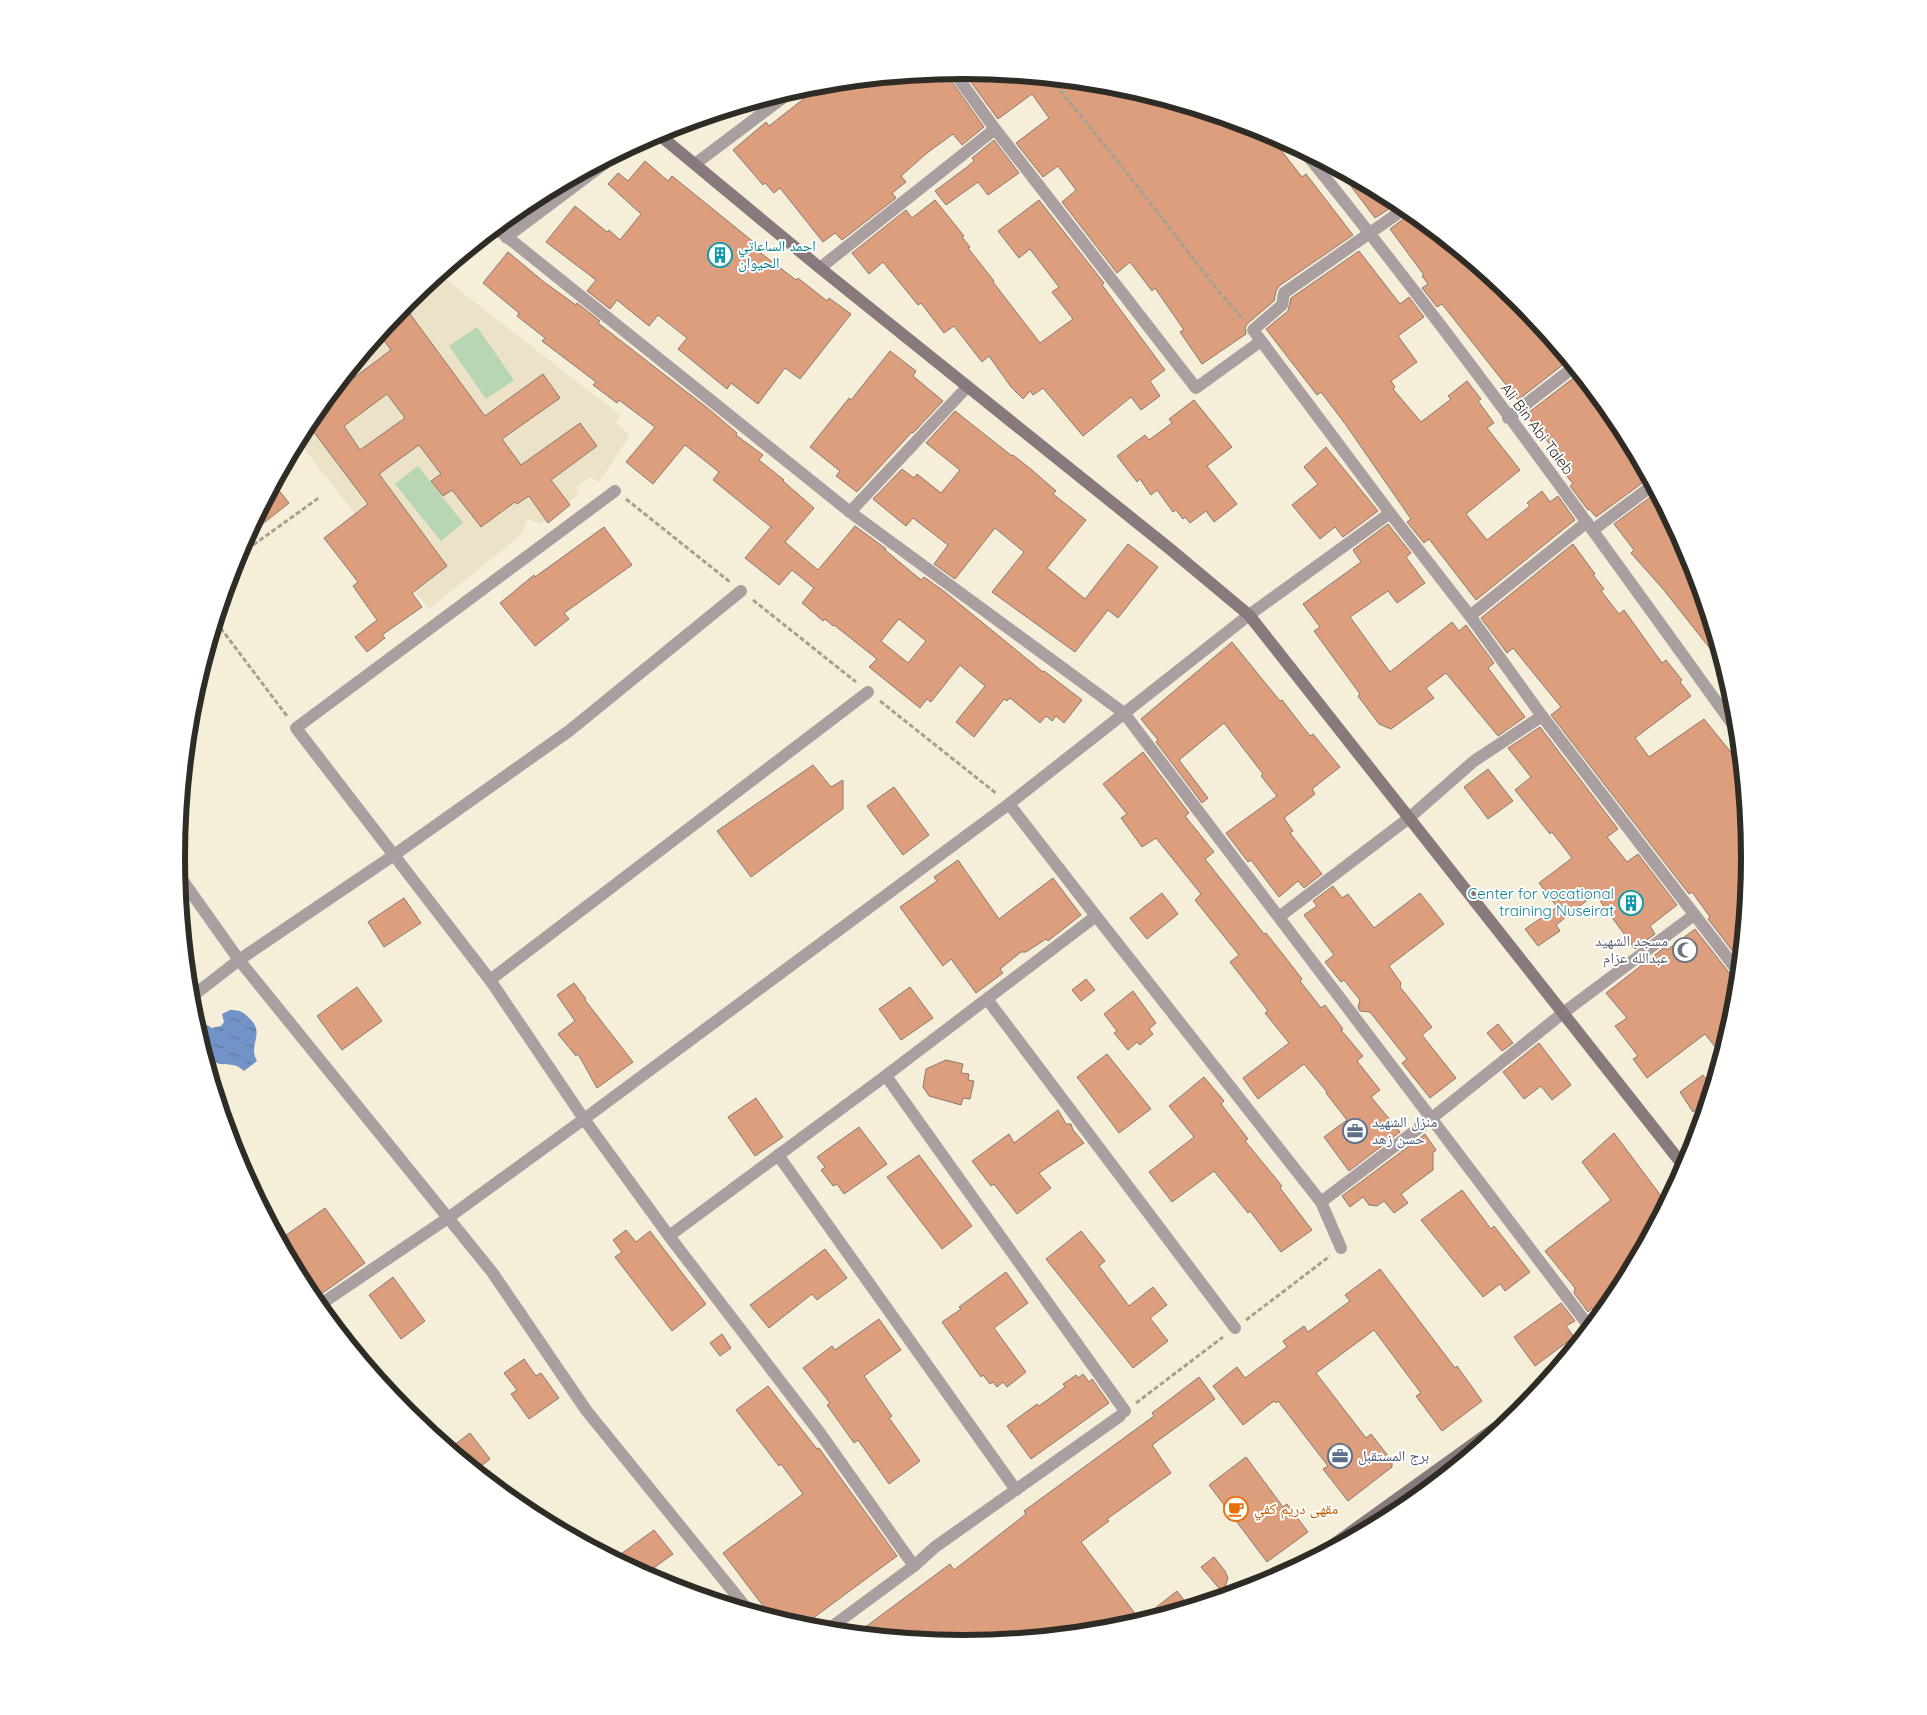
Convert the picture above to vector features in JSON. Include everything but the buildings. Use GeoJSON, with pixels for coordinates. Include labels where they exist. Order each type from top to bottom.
{"type":"FeatureCollection","features":[{"type":"Feature","properties":{"kind":"street"},"geometry":{"type":"LineString","coordinates":[[959,79],[1196,388],[1261,341]]}},
{"type":"Feature","properties":{"kind":"street"},"geometry":{"type":"LineString","coordinates":[[695,164],[777,102]]}},
{"type":"Feature","properties":{"kind":"street"},"geometry":{"type":"LineString","coordinates":[[820,268],[996,129]]}},
{"type":"Feature","properties":{"kind":"street"},"geometry":{"type":"LineString","coordinates":[[663,139],[1249,615],[1680,1162]]}},
{"type":"Feature","properties":{"kind":"street","name":"Ali Bin Abi Taleb"},"geometry":{"type":"LineString","coordinates":[[1312,161],[1371,234],[1590,526],[1729,720]]}},
{"type":"Feature","properties":{"kind":"street"},"geometry":{"type":"LineString","coordinates":[[1400,213],[1284,293],[1282,305],[1252,330],[1470,616],[1542,716],[1735,967]]}},
{"type":"Feature","properties":{"kind":"street"},"geometry":{"type":"LineString","coordinates":[[500,232],[850,512],[1124,713],[1587,1324]]}},
{"type":"Feature","properties":{"kind":"street"},"geometry":{"type":"LineString","coordinates":[[1508,418],[1570,370]]}},
{"type":"Feature","properties":{"kind":"street"},"geometry":{"type":"LineString","coordinates":[[850,512],[967,387]]}},
{"type":"Feature","properties":{"kind":"street"},"geometry":{"type":"LineString","coordinates":[[1470,616],[1590,526],[1648,487]]}},
{"type":"Feature","properties":{"kind":"street"},"geometry":{"type":"LineString","coordinates":[[615,491],[296,728],[490,980],[584,1119],[669,1236],[820,1433],[914,1566]]}},
{"type":"Feature","properties":{"kind":"street"},"geometry":{"type":"LineString","coordinates":[[324,1302],[448,1218],[584,1119],[1009,804],[1249,615],[1390,513]]}},
{"type":"Feature","properties":{"kind":"street"},"geometry":{"type":"LineString","coordinates":[[197,993],[239,960],[394,855],[569,731],[741,591]]}},
{"type":"Feature","properties":{"kind":"street"},"geometry":{"type":"LineString","coordinates":[[490,980],[868,692]]}},
{"type":"Feature","properties":{"kind":"street"},"geometry":{"type":"LineString","coordinates":[[1279,917],[1409,818],[1474,761],[1542,716]]}},
{"type":"Feature","properties":{"kind":"street"},"geometry":{"type":"LineString","coordinates":[[1009,804],[1321,1202],[1341,1248]]}},
{"type":"Feature","properties":{"kind":"street"},"geometry":{"type":"LineString","coordinates":[[186,885],[239,960],[492,1272],[586,1410],[744,1604]]}},
{"type":"Feature","properties":{"kind":"street"},"geometry":{"type":"LineString","coordinates":[[1321,1202],[1432,1118],[1563,1013],[1694,915]]}},
{"type":"Feature","properties":{"kind":"street"},"geometry":{"type":"LineString","coordinates":[[669,1236],[886,1076],[1096,916]]}},
{"type":"Feature","properties":{"kind":"street"},"geometry":{"type":"LineString","coordinates":[[987,999],[1235,1328]]}},
{"type":"Feature","properties":{"kind":"street"},"geometry":{"type":"LineString","coordinates":[[834,1625],[914,1566],[935,1547],[1123,1414],[886,1076]]}},
{"type":"Feature","properties":{"kind":"street"},"geometry":{"type":"LineString","coordinates":[[778,1155],[1016,1490]]}},
{"type":"Feature","properties":{"kind":"street"},"geometry":{"type":"LineString","coordinates":[[1375,1518],[1411,1494]]}},
{"type":"Feature","properties":{"kind":"lane"},"geometry":{"type":"LineString","coordinates":[[506,238],[596,171]]}},
{"type":"Feature","properties":{"kind":"path"},"geometry":{"type":"LineString","coordinates":[[1055,84],[1219,292],[1252,330]]}},
{"type":"Feature","properties":{"kind":"path"},"geometry":{"type":"LineString","coordinates":[[249,548],[320,497]]}},
{"type":"Feature","properties":{"kind":"path"},"geometry":{"type":"LineString","coordinates":[[220,627],[296,728]]}},
{"type":"Feature","properties":{"kind":"shaded area"},"geometry":{"type":"Polygon","coordinates":[[[444,278],[620,415],[616,422],[630,435],[599,482],[590,477],[576,488],[579,494],[541,524],[527,519],[522,534],[429,609],[302,447],[346,383],[378,344],[444,278]]]}},
{"type":"Feature","properties":{"kind":"green space"},"geometry":{"type":"Polygon","coordinates":[[[477,327],[514,380],[486,399],[449,346],[477,327]]]}},
{"type":"Feature","properties":{"kind":"green space"},"geometry":{"type":"Polygon","coordinates":[[[418,466],[463,523],[441,541],[395,484],[418,466]]]}},
{"type":"Feature","properties":{"kind":"water"},"geometry":{"type":"Polygon","coordinates":[[[230,1010],[244,1013],[256,1028],[254,1049],[257,1061],[244,1071],[236,1066],[219,1064],[211,1060],[204,1029],[207,1025],[212,1028],[221,1026],[224,1022],[222,1014],[230,1010]]]}},
{"type":"Feature","properties":{"kind":"place","name":"احمد الساعاتي الحيوان"},"geometry":{"type":"Point","coordinates":[720,255]}},
{"type":"Feature","properties":{"kind":"place","name":"Center for vocational training Nuseirat"},"geometry":{"type":"Point","coordinates":[1631,903]}},
{"type":"Feature","properties":{"kind":"place","name":"مسجد الشهيد عبدالله عزام"},"geometry":{"type":"Point","coordinates":[1685,950]}},
{"type":"Feature","properties":{"kind":"place","name":"منزل الشهيد حسن زهد"},"geometry":{"type":"Point","coordinates":[1355,1131]}},
{"type":"Feature","properties":{"kind":"place","name":"برج المستقبل"},"geometry":{"type":"Point","coordinates":[1340,1456]}},
{"type":"Feature","properties":{"kind":"place","name":"مقهى دريم كفي"},"geometry":{"type":"Point","coordinates":[1236,1509]}}]}
